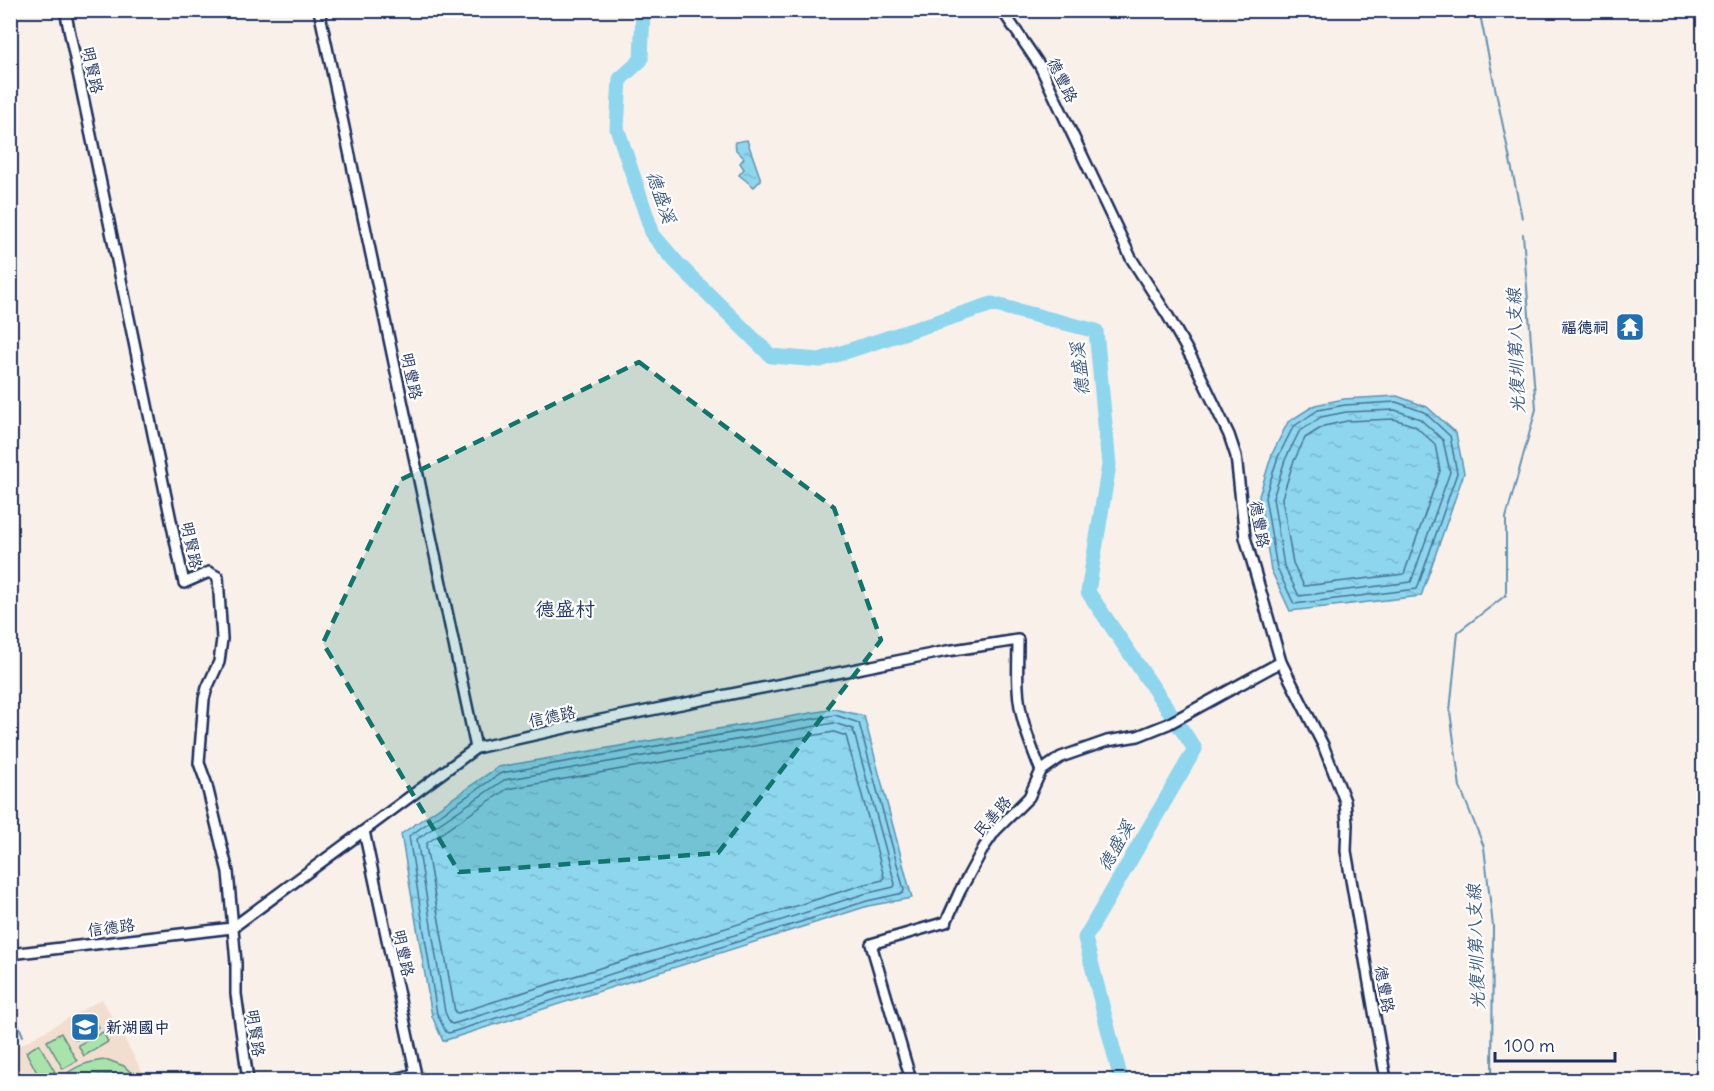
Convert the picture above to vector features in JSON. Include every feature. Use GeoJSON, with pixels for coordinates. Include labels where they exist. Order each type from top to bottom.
{"type":"FeatureCollection","features":[{"type":"Feature","properties":{"kind":"street","name":"明賢路"},"geometry":{"type":"LineString","coordinates":[[65,10],[184,583],[209,572],[218,577],[222,639],[219,662],[204,699],[199,763],[206,782],[228,872],[236,963],[236,994],[248,1080]]}},
{"type":"Feature","properties":{"kind":"street","name":"明豐路"},"geometry":{"type":"LineString","coordinates":[[319,10],[476,748]]}},
{"type":"Feature","properties":{"kind":"street","name":"德豐路"},"geometry":{"type":"LineString","coordinates":[[1002,10],[1040,66],[1131,258],[1179,335],[1225,425],[1236,456],[1245,537],[1281,662],[1323,745],[1345,801],[1346,851],[1386,1080]]}},
{"type":"Feature","properties":{"kind":"street","name":"信德路"},"geometry":{"type":"LineString","coordinates":[[10,954],[232,928],[476,748],[601,720],[924,656],[1018,640],[1018,689],[1021,710],[1041,771]]}},
{"type":"Feature","properties":{"kind":"street"},"geometry":{"type":"LineString","coordinates":[[1041,771],[1061,757],[1107,741],[1138,736],[1168,724],[1281,662]]}},
{"type":"Feature","properties":{"kind":"street","name":"民善路"},"geometry":{"type":"LineString","coordinates":[[911,1080],[871,944],[946,922],[984,848],[995,831],[1029,797],[1041,771]]}},
{"type":"Feature","properties":{"kind":"street","name":"明豐路"},"geometry":{"type":"LineString","coordinates":[[364,831],[416,1077]]}},
{"type":"Feature","properties":{"kind":"street"},"geometry":{"type":"LineString","coordinates":[[392,1080],[416,1077]]}},
{"type":"Feature","properties":{"kind":"highlighted area"},"geometry":{"type":"Polygon","coordinates":[[[639,362],[834,508],[881,640],[718,853],[459,872],[323,643],[400,480],[639,362]]]}},
{"type":"Feature","properties":{"kind":"shaded area","name":"新湖國中"},"geometry":{"type":"Polygon","coordinates":[[[102,999],[147,1080],[11,1080],[10,1051],[102,999]]]}},
{"type":"Feature","properties":{"kind":"green space"},"geometry":{"type":"Polygon","coordinates":[[[94,1018],[99,1027],[76,1040],[71,1031],[94,1018]]]}},
{"type":"Feature","properties":{"kind":"green space"},"geometry":{"type":"Polygon","coordinates":[[[103,1032],[108,1042],[84,1056],[78,1045],[103,1032]]]}},
{"type":"Feature","properties":{"kind":"green space"},"geometry":{"type":"Polygon","coordinates":[[[61,1033],[77,1061],[63,1069],[47,1041],[61,1033]]]}},
{"type":"Feature","properties":{"kind":"green space"},"geometry":{"type":"Polygon","coordinates":[[[39,1044],[55,1072],[41,1080],[26,1052],[39,1044]]]}},
{"type":"Feature","properties":{"kind":"green space"},"geometry":{"type":"Polygon","coordinates":[[[108,1060],[124,1066],[139,1080],[121,1080],[117,1076],[109,1075],[59,1080],[82,1065],[108,1060]]]}},
{"type":"Feature","properties":{"kind":"water"},"geometry":{"type":"Polygon","coordinates":[[[747,140],[761,180],[754,187],[739,175],[744,169],[740,163],[744,158],[736,150],[735,142],[747,140]]]}},
{"type":"Feature","properties":{"kind":"water"},"geometry":{"type":"Polygon","coordinates":[[[1397,396],[1427,407],[1456,433],[1464,473],[1421,596],[1290,611],[1271,570],[1259,496],[1272,454],[1288,422],[1315,405],[1344,399],[1397,396]]]}},
{"type":"Feature","properties":{"kind":"water"},"geometry":{"type":"Polygon","coordinates":[[[834,709],[864,716],[912,898],[868,906],[443,1041],[432,1016],[401,834],[498,767],[834,709]]]}},
{"type":"Feature","properties":{"kind":"waterway","name":"德盛溪"},"geometry":{"type":"LineString","coordinates":[[643,10],[641,60],[620,79],[617,128],[653,235],[677,263],[771,356],[820,360],[992,304],[1096,331],[1109,465],[1088,592],[1195,749],[1085,938],[1121,1080]]}},
{"type":"Feature","properties":{"kind":"waterway","name":"光復圳第八支線"},"geometry":{"type":"LineString","coordinates":[[1479,10],[1522,218]]}},
{"type":"Feature","properties":{"kind":"waterway","name":"光復圳第八支線"},"geometry":{"type":"LineString","coordinates":[[1492,1080],[1493,926],[1484,847],[1460,787],[1450,711],[1458,632],[1506,595],[1506,518],[1536,409],[1523,234]]}},
{"type":"Feature","properties":{"kind":"waterway"},"geometry":{"type":"LineString","coordinates":[[10,1005],[23,1036]]}},
{"type":"Feature","properties":{"kind":"place","name":"福德祠"},"geometry":{"type":"Point","coordinates":[1630,327]}},
{"type":"Feature","properties":{"kind":"place","name":"新湖國中"},"geometry":{"type":"Point","coordinates":[85,1027]}},
{"type":"Feature","properties":{"kind":"district","name":"德盛村"},"geometry":{"type":"Point","coordinates":[565,609]}}]}
